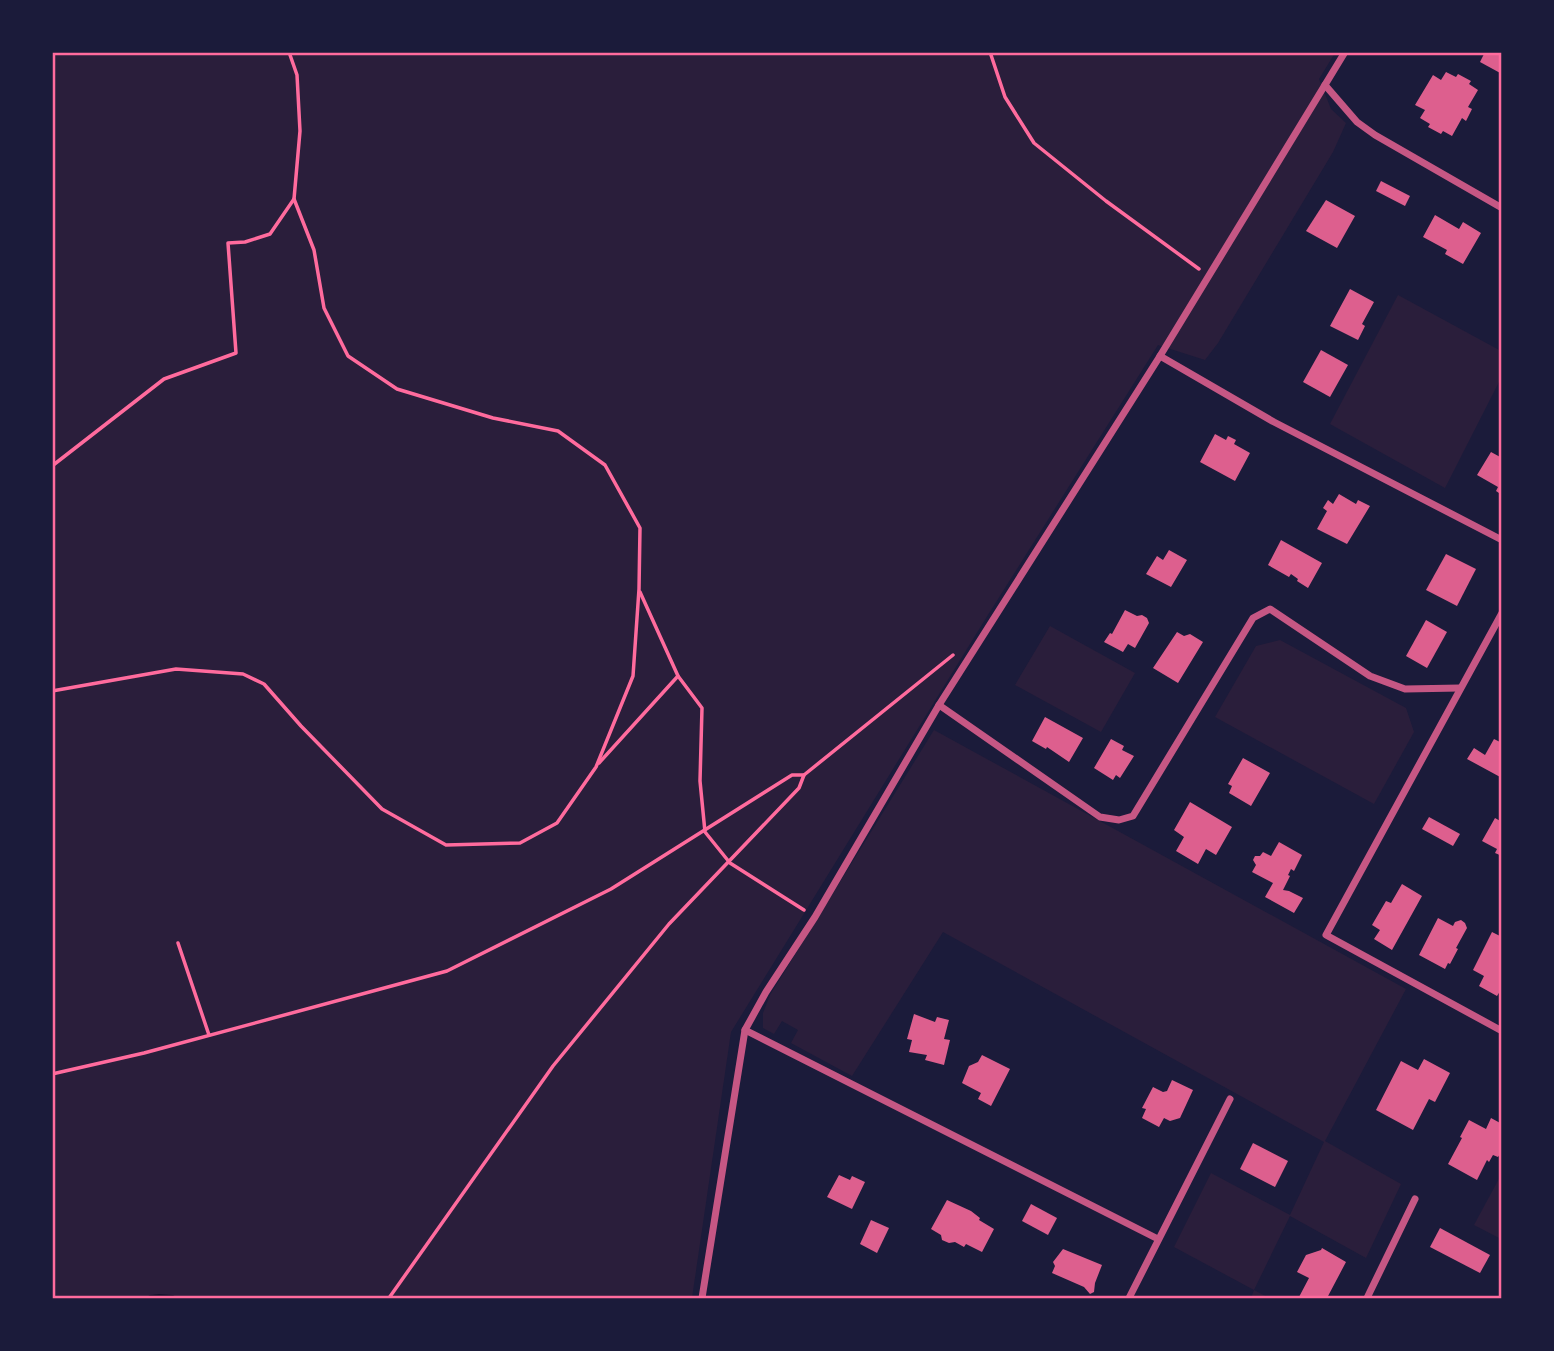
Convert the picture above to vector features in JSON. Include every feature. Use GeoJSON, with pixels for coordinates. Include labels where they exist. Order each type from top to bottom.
{"type":"FeatureCollection","features":[{"type":"Feature","properties":{"kind":"street"},"geometry":{"type":"LineString","coordinates":[[702,1298],[745,1030],[939,705],[1160,356],[1345,52]]}},
{"type":"Feature","properties":{"kind":"street"},"geometry":{"type":"LineString","coordinates":[[1325,85],[1357,122],[1375,135],[1502,208]]}},
{"type":"Feature","properties":{"kind":"street"},"geometry":{"type":"LineString","coordinates":[[1160,356],[1274,422],[1502,540]]}},
{"type":"Feature","properties":{"kind":"street"},"geometry":{"type":"LineString","coordinates":[[939,705],[1100,817],[1119,820],[1132,816],[1252,618],[1270,609],[1370,676],[1405,689],[1460,688]]}},
{"type":"Feature","properties":{"kind":"street"},"geometry":{"type":"LineString","coordinates":[[1502,613],[1326,935],[1502,1031]]}},
{"type":"Feature","properties":{"kind":"street"},"geometry":{"type":"LineString","coordinates":[[745,1030],[1158,1239]]}},
{"type":"Feature","properties":{"kind":"street"},"geometry":{"type":"LineString","coordinates":[[1129,1298],[1230,1099]]}},
{"type":"Feature","properties":{"kind":"street"},"geometry":{"type":"LineString","coordinates":[[1367,1298],[1415,1199]]}},
{"type":"Feature","properties":{"kind":"path"},"geometry":{"type":"LineString","coordinates":[[289,52],[297,75],[300,131],[295,200],[314,250],[324,307],[348,356],[397,389],[493,418],[558,431],[605,465],[640,528],[633,676],[596,767]]}},
{"type":"Feature","properties":{"kind":"path"},"geometry":{"type":"LineString","coordinates":[[989,52],[1005,97],[1034,143],[1106,201],[1208,275]]}},
{"type":"Feature","properties":{"kind":"path"},"geometry":{"type":"LineString","coordinates":[[52,466],[164,379],[236,353],[228,243],[245,242],[270,234],[295,200]]}},
{"type":"Feature","properties":{"kind":"path"},"geometry":{"type":"LineString","coordinates":[[639,589],[678,676],[702,708],[700,781],[705,832],[730,863],[814,917]]}},
{"type":"Feature","properties":{"kind":"path"},"geometry":{"type":"LineString","coordinates":[[389,1298],[553,1066],[669,924],[799,788],[804,775],[965,646],[976,647]]}},
{"type":"Feature","properties":{"kind":"path"},"geometry":{"type":"LineString","coordinates":[[52,691],[176,669],[243,674],[264,684],[382,809],[446,845],[520,842],[557,823],[596,767],[678,676]]}},
{"type":"Feature","properties":{"kind":"path"},"geometry":{"type":"LineString","coordinates":[[52,1074],[447,971],[611,889],[792,775],[804,775]]}},
{"type":"Feature","properties":{"kind":"path"},"geometry":{"type":"LineString","coordinates":[[178,943],[209,1035]]}},
{"type":"Feature","properties":{"kind":"shaded area"},"geometry":{"type":"Polygon","coordinates":[[[52,53],[1335,53],[1319,79],[1331,109],[1346,123],[1333,152],[1218,343],[1205,360],[1158,345],[731,1032],[692,1298],[53,1298],[52,53]]]}},
{"type":"Feature","properties":{"kind":"shaded area"},"geometry":{"type":"Polygon","coordinates":[[[1398,295],[1501,351],[1501,378],[1445,488],[1330,424],[1398,295]]]}},
{"type":"Feature","properties":{"kind":"shaded area"},"geometry":{"type":"Polygon","coordinates":[[[1050,626],[1135,673],[1101,732],[1015,685],[1050,626]]]}},
{"type":"Feature","properties":{"kind":"shaded area"},"geometry":{"type":"Polygon","coordinates":[[[1280,640],[1406,708],[1414,732],[1374,804],[1215,717],[1256,646],[1280,640]]]}},
{"type":"Feature","properties":{"kind":"shaded area"},"geometry":{"type":"Polygon","coordinates":[[[934,730],[1406,989],[1325,1141],[1401,1184],[1366,1258],[1290,1216],[1254,1290],[1174,1247],[1211,1173],[1290,1215],[1324,1142],[943,932],[852,1076],[791,1043],[798,1030],[782,1021],[774,1034],[763,1028],[763,1013],[770,995],[934,730]]]}},
{"type":"Feature","properties":{"kind":"shaded area"},"geometry":{"type":"Polygon","coordinates":[[[1501,1175],[1502,1239],[1474,1225],[1501,1175]]]}},
{"type":"Feature","properties":{"kind":"shaded area"},"geometry":{"type":"Polygon","coordinates":[[[1254,1290],[1269,1298],[1251,1298],[1254,1290]]]}},
{"type":"Feature","properties":{"kind":"building"},"geometry":{"type":"Polygon","coordinates":[[[1485,52],[1502,52],[1502,74],[1480,62],[1485,52]]]}},
{"type":"Feature","properties":{"kind":"building"},"geometry":{"type":"Polygon","coordinates":[[[1446,72],[1456,77],[1458,74],[1471,81],[1469,84],[1478,90],[1468,107],[1472,109],[1466,121],[1462,118],[1452,136],[1428,127],[1430,124],[1420,118],[1425,110],[1415,105],[1433,75],[1441,80],[1446,72]]]}},
{"type":"Feature","properties":{"kind":"building"},"geometry":{"type":"Polygon","coordinates":[[[1381,181],[1410,196],[1405,206],[1376,191],[1381,181]]]}},
{"type":"Feature","properties":{"kind":"building"},"geometry":{"type":"Polygon","coordinates":[[[1326,200],[1355,216],[1337,248],[1306,231],[1326,200]]]}},
{"type":"Feature","properties":{"kind":"building"},"geometry":{"type":"Polygon","coordinates":[[[1435,215],[1459,229],[1463,222],[1481,233],[1463,264],[1445,254],[1447,250],[1423,237],[1435,215]]]}},
{"type":"Feature","properties":{"kind":"building"},"geometry":{"type":"Polygon","coordinates":[[[1350,289],[1374,302],[1362,324],[1365,326],[1358,340],[1330,326],[1350,289]]]}},
{"type":"Feature","properties":{"kind":"building"},"geometry":{"type":"Polygon","coordinates":[[[1321,350],[1348,365],[1330,397],[1303,382],[1321,350]]]}},
{"type":"Feature","properties":{"kind":"building"},"geometry":{"type":"Polygon","coordinates":[[[1215,434],[1226,440],[1228,436],[1236,440],[1234,444],[1250,453],[1235,481],[1200,462],[1215,434]]]}},
{"type":"Feature","properties":{"kind":"building"},"geometry":{"type":"Polygon","coordinates":[[[1491,452],[1502,458],[1502,495],[1496,491],[1498,487],[1477,475],[1491,452]]]}},
{"type":"Feature","properties":{"kind":"building"},"geometry":{"type":"Polygon","coordinates":[[[1339,494],[1356,504],[1358,500],[1370,506],[1347,544],[1317,529],[1327,511],[1323,508],[1328,500],[1333,504],[1339,494]]]}},
{"type":"Feature","properties":{"kind":"building"},"geometry":{"type":"Polygon","coordinates":[[[1281,540],[1322,563],[1308,588],[1291,574],[1289,577],[1268,565],[1281,540]]]}},
{"type":"Feature","properties":{"kind":"building"},"geometry":{"type":"Polygon","coordinates":[[[1169,550],[1187,560],[1171,587],[1146,574],[1157,556],[1163,560],[1169,550]]]}},
{"type":"Feature","properties":{"kind":"building"},"geometry":{"type":"Polygon","coordinates":[[[1446,554],[1476,569],[1457,606],[1426,590],[1446,554]]]}},
{"type":"Feature","properties":{"kind":"building"},"geometry":{"type":"Polygon","coordinates":[[[1125,610],[1137,616],[1142,615],[1149,623],[1135,648],[1128,644],[1123,652],[1104,642],[1110,633],[1112,634],[1125,610]]]}},
{"type":"Feature","properties":{"kind":"building"},"geometry":{"type":"Polygon","coordinates":[[[1426,620],[1447,632],[1427,668],[1406,656],[1426,620]]]}},
{"type":"Feature","properties":{"kind":"building"},"geometry":{"type":"Polygon","coordinates":[[[1177,632],[1184,636],[1190,634],[1203,642],[1178,683],[1153,668],[1177,632]]]}},
{"type":"Feature","properties":{"kind":"building"},"geometry":{"type":"Polygon","coordinates":[[[1045,717],[1083,738],[1069,762],[1047,747],[1046,749],[1032,741],[1045,717]]]}},
{"type":"Feature","properties":{"kind":"building"},"geometry":{"type":"Polygon","coordinates":[[[1111,739],[1124,746],[1122,750],[1134,756],[1120,778],[1116,775],[1113,780],[1094,768],[1111,739]]]}},
{"type":"Feature","properties":{"kind":"building"},"geometry":{"type":"Polygon","coordinates":[[[1494,739],[1502,743],[1502,778],[1467,759],[1474,748],[1485,755],[1494,739]]]}},
{"type":"Feature","properties":{"kind":"building"},"geometry":{"type":"Polygon","coordinates":[[[1243,758],[1270,773],[1251,806],[1229,793],[1232,786],[1228,784],[1243,758]]]}},
{"type":"Feature","properties":{"kind":"building"},"geometry":{"type":"Polygon","coordinates":[[[1190,802],[1232,827],[1216,855],[1206,849],[1198,864],[1176,851],[1184,837],[1174,830],[1190,802]]]}},
{"type":"Feature","properties":{"kind":"building"},"geometry":{"type":"Polygon","coordinates":[[[1429,817],[1460,834],[1453,846],[1422,829],[1429,817]]]}},
{"type":"Feature","properties":{"kind":"building"},"geometry":{"type":"Polygon","coordinates":[[[1495,818],[1502,822],[1502,856],[1495,853],[1497,849],[1482,841],[1495,818]]]}},
{"type":"Feature","properties":{"kind":"building"},"geometry":{"type":"Polygon","coordinates":[[[1279,842],[1302,855],[1294,871],[1291,869],[1283,890],[1303,898],[1294,913],[1265,897],[1273,883],[1252,872],[1256,865],[1253,860],[1255,856],[1260,856],[1263,852],[1271,856],[1279,842]]]}},
{"type":"Feature","properties":{"kind":"building"},"geometry":{"type":"Polygon","coordinates":[[[1402,884],[1422,896],[1392,950],[1374,939],[1380,930],[1372,925],[1386,901],[1391,903],[1402,884]]]}},
{"type":"Feature","properties":{"kind":"building"},"geometry":{"type":"Polygon","coordinates":[[[1438,918],[1453,926],[1461,920],[1467,928],[1445,969],[1419,955],[1438,918]]]}},
{"type":"Feature","properties":{"kind":"building"},"geometry":{"type":"Polygon","coordinates":[[[1492,932],[1502,937],[1502,988],[1497,996],[1479,986],[1484,976],[1473,970],[1492,932]]]}},
{"type":"Feature","properties":{"kind":"building"},"geometry":{"type":"Polygon","coordinates":[[[914,1014],[935,1022],[937,1017],[949,1020],[944,1039],[950,1040],[944,1065],[925,1060],[927,1055],[909,1052],[912,1040],[907,1039],[914,1014]]]}},
{"type":"Feature","properties":{"kind":"building"},"geometry":{"type":"Polygon","coordinates":[[[982,1055],[1010,1069],[991,1106],[978,1099],[981,1093],[962,1083],[969,1066],[978,1062],[982,1055]]]}},
{"type":"Feature","properties":{"kind":"building"},"geometry":{"type":"Polygon","coordinates":[[[1424,1059],[1450,1073],[1435,1102],[1429,1099],[1413,1130],[1376,1110],[1401,1061],[1418,1070],[1424,1059]]]}},
{"type":"Feature","properties":{"kind":"building"},"geometry":{"type":"Polygon","coordinates":[[[1172,1080],[1193,1090],[1180,1118],[1170,1121],[1164,1118],[1159,1127],[1142,1118],[1146,1109],[1142,1108],[1153,1087],[1167,1091],[1172,1080]]]}},
{"type":"Feature","properties":{"kind":"building"},"geometry":{"type":"Polygon","coordinates":[[[1491,1118],[1502,1124],[1502,1151],[1498,1157],[1493,1155],[1489,1162],[1487,1160],[1477,1180],[1448,1164],[1469,1120],[1486,1129],[1491,1118]]]}},
{"type":"Feature","properties":{"kind":"building"},"geometry":{"type":"Polygon","coordinates":[[[1253,1143],[1288,1161],[1275,1187],[1240,1169],[1253,1143]]]}},
{"type":"Feature","properties":{"kind":"building"},"geometry":{"type":"Polygon","coordinates":[[[839,1175],[850,1180],[852,1176],[865,1182],[852,1209],[827,1197],[839,1175]]]}},
{"type":"Feature","properties":{"kind":"building"},"geometry":{"type":"Polygon","coordinates":[[[947,1200],[971,1211],[979,1220],[994,1229],[982,1252],[966,1244],[964,1247],[942,1240],[941,1235],[931,1229],[947,1200]]]}},
{"type":"Feature","properties":{"kind":"building"},"geometry":{"type":"Polygon","coordinates":[[[1031,1204],[1057,1218],[1048,1235],[1022,1221],[1031,1204]]]}},
{"type":"Feature","properties":{"kind":"building"},"geometry":{"type":"Polygon","coordinates":[[[871,1220],[889,1228],[877,1253],[860,1244],[871,1220]]]}},
{"type":"Feature","properties":{"kind":"building"},"geometry":{"type":"Polygon","coordinates":[[[1440,1228],[1490,1255],[1480,1273],[1430,1247],[1440,1228]]]}},
{"type":"Feature","properties":{"kind":"building"},"geometry":{"type":"Polygon","coordinates":[[[1322,1248],[1346,1262],[1327,1298],[1299,1297],[1309,1278],[1297,1272],[1306,1255],[1322,1248]]]}},
{"type":"Feature","properties":{"kind":"building"},"geometry":{"type":"Polygon","coordinates":[[[1063,1249],[1102,1265],[1094,1292],[1090,1294],[1084,1287],[1052,1273],[1055,1266],[1053,1262],[1063,1249]]]}},
{"type":"Feature","properties":{"kind":"waterway"},"geometry":{"type":"LineString","coordinates":[[151,1298],[172,1298]]}}]}
